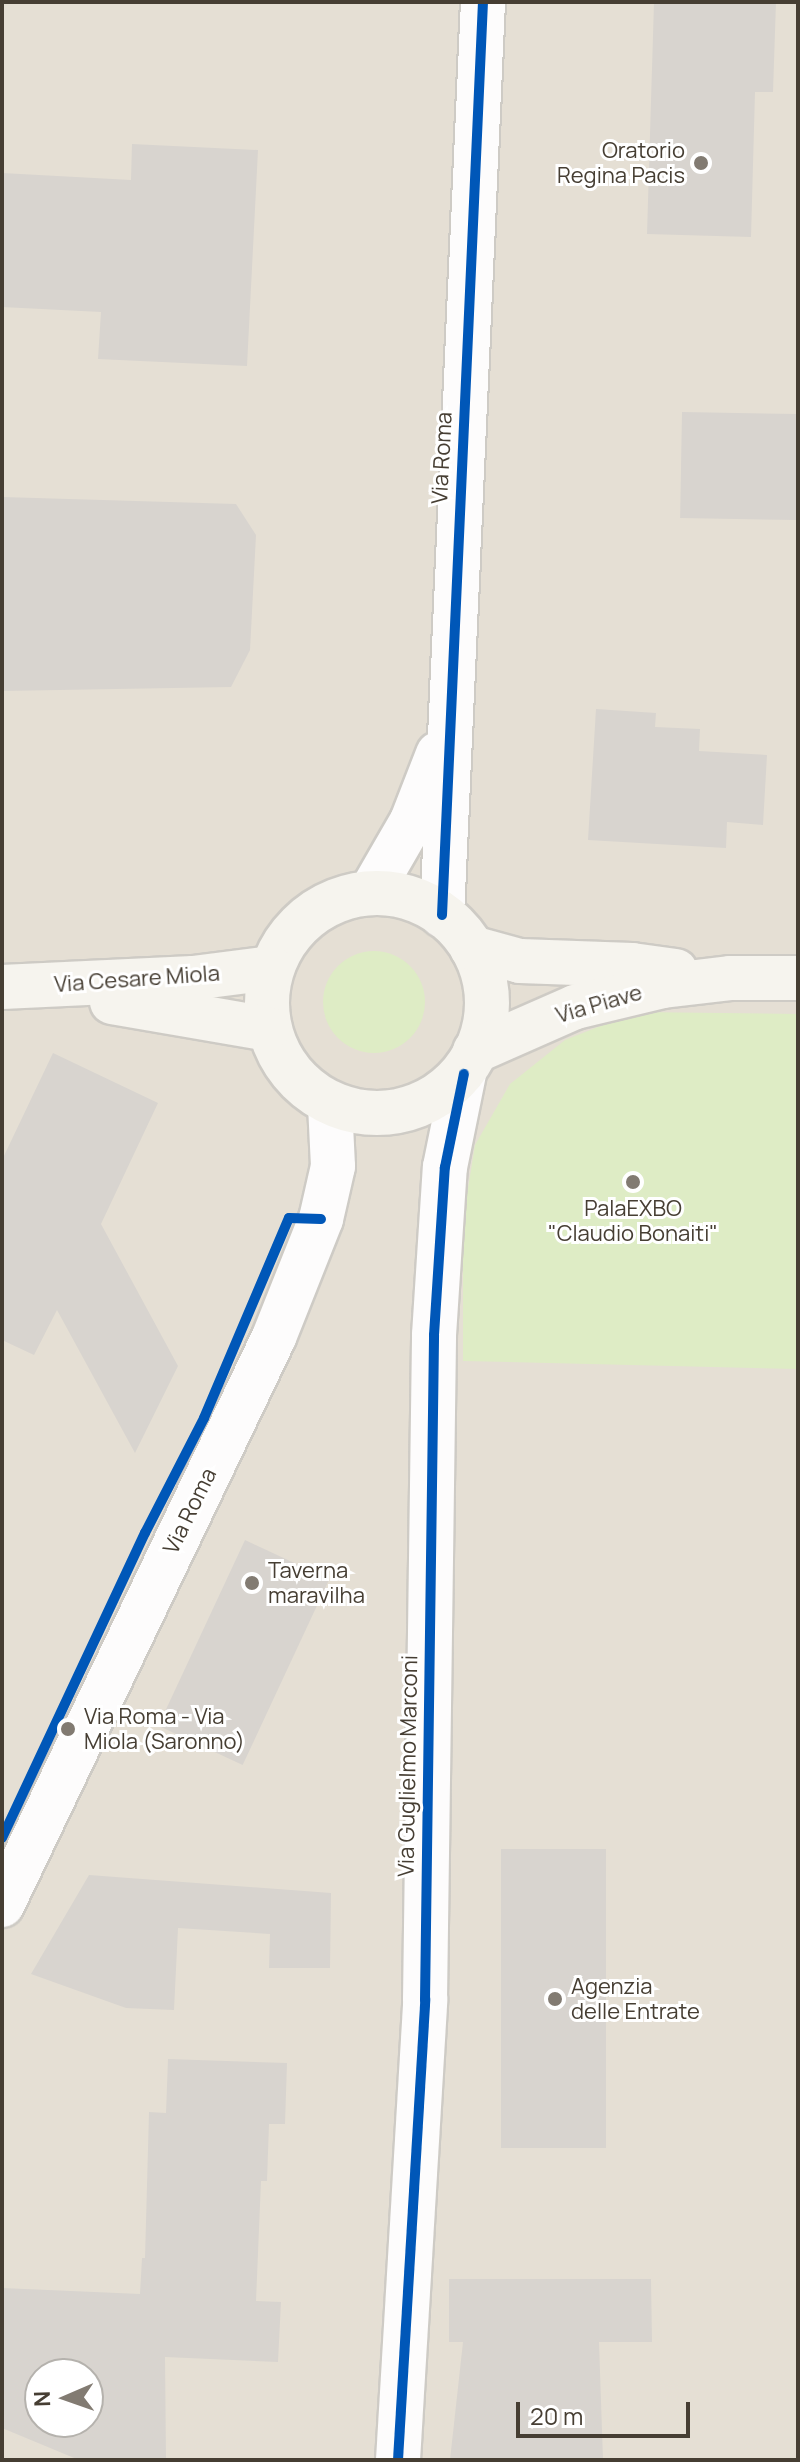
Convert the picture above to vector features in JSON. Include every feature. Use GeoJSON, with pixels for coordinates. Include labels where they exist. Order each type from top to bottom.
{"type":"FeatureCollection","features":[{"type":"Feature","properties":{"kind":"street","name":"Via Roma"},"geometry":{"type":"LineString","coordinates":[[442,915],[483,2]]}},
{"type":"Feature","properties":{"kind":"street","name":"Via Roma"},"geometry":{"type":"LineString","coordinates":[[371,892],[412,821],[450,726]]}},
{"type":"Feature","properties":{"kind":"street"},"geometry":{"type":"LineString","coordinates":[[371,892],[406,896],[431,906],[442,915],[462,931],[480,962],[488,1002],[485,1030],[469,1062],[421,1106],[393,1114],[366,1114],[330,1105],[298,1083],[280,1058],[268,1029],[271,968],[295,928],[338,898],[371,892]]}},
{"type":"Feature","properties":{"kind":"street","name":"Via Piave"},"geometry":{"type":"LineString","coordinates":[[472,948],[520,961],[632,965],[730,978]]}},
{"type":"Feature","properties":{"kind":"street","name":"Via Cesare Miola"},"geometry":{"type":"LineString","coordinates":[[2,989],[193,978],[271,968]]}},
{"type":"Feature","properties":{"kind":"street","name":"Via Piave"},"geometry":{"type":"LineString","coordinates":[[469,1062],[575,1007],[663,986],[730,978],[798,978]]}},
{"type":"Feature","properties":{"kind":"street","name":"Via Cesare Miola"},"geometry":{"type":"LineString","coordinates":[[2,989],[135,1004],[268,1029]]}},
{"type":"Feature","properties":{"kind":"street","name":"Via Guglielmo Marconi"},"geometry":{"type":"LineString","coordinates":[[398,2460],[425,2000],[434,1335],[445,1167],[469,1062]]}},
{"type":"Feature","properties":{"kind":"street","name":"Via Roma"},"geometry":{"type":"LineString","coordinates":[[2,1905],[274,1337],[321,1219],[333,1166],[330,1105]]}},
{"type":"Feature","properties":{"kind":"shaded area"},"geometry":{"type":"Polygon","coordinates":[[[2,2],[798,2],[798,2460],[2,2460],[2,2]]]}},
{"type":"Feature","properties":{"kind":"green space"},"geometry":{"type":"Polygon","coordinates":[[[374,951],[403,959],[417,973],[425,1002],[417,1031],[403,1045],[374,1053],[345,1045],[331,1031],[323,1002],[331,973],[345,959],[374,951]]]}},
{"type":"Feature","properties":{"kind":"green space","name":"PalaEXBO \"Claudio Bonaiti\""},"geometry":{"type":"Polygon","coordinates":[[[636,1012],[798,1014],[798,1369],[463,1361],[463,1219],[475,1145],[510,1084],[565,1040],[636,1012]]]}},
{"type":"Feature","properties":{"kind":"building","name":"Oratorio Regina Pacis"},"geometry":{"type":"Polygon","coordinates":[[[654,2],[776,2],[773,92],[755,92],[751,237],[647,234],[654,2]]]}},
{"type":"Feature","properties":{"kind":"building"},"geometry":{"type":"Polygon","coordinates":[[[132,144],[258,150],[247,366],[98,359],[101,312],[2,307],[2,173],[131,180],[132,144]]]}},
{"type":"Feature","properties":{"kind":"building"},"geometry":{"type":"Polygon","coordinates":[[[682,412],[798,414],[796,520],[680,518],[682,412]]]}},
{"type":"Feature","properties":{"kind":"building"},"geometry":{"type":"Polygon","coordinates":[[[2,497],[236,504],[256,535],[250,650],[231,687],[2,691],[2,497]]]}},
{"type":"Feature","properties":{"kind":"building"},"geometry":{"type":"Polygon","coordinates":[[[596,709],[656,713],[655,727],[700,729],[699,751],[767,755],[763,825],[727,822],[726,848],[588,840],[596,709]]]}},
{"type":"Feature","properties":{"kind":"building"},"geometry":{"type":"Polygon","coordinates":[[[53,1053],[158,1103],[101,1224],[178,1366],[135,1453],[57,1310],[34,1355],[2,1340],[2,1160],[53,1053]]]}},
{"type":"Feature","properties":{"kind":"building"},"geometry":{"type":"Polygon","coordinates":[[[245,1540],[329,1579],[243,1765],[158,1726],[245,1540]]]}},
{"type":"Feature","properties":{"kind":"building","name":"Agenzia delle Entrate"},"geometry":{"type":"Polygon","coordinates":[[[501,1849],[606,1849],[606,2148],[501,2148],[501,1849]]]}},
{"type":"Feature","properties":{"kind":"building"},"geometry":{"type":"Polygon","coordinates":[[[89,1875],[331,1893],[330,1968],[269,1968],[270,1934],[178,1928],[174,2010],[126,2008],[31,1974],[89,1875]]]}},
{"type":"Feature","properties":{"kind":"building"},"geometry":{"type":"Polygon","coordinates":[[[168,2059],[287,2063],[285,2124],[269,2124],[267,2181],[261,2181],[256,2301],[281,2302],[278,2362],[165,2357],[166,2460],[79,2460],[26,2438],[104,2438],[104,2358],[24,2358],[24,2437],[2,2428],[2,2288],[140,2294],[142,2258],[145,2258],[149,2112],[166,2113],[168,2059]]]}},
{"type":"Feature","properties":{"kind":"building"},"geometry":{"type":"Polygon","coordinates":[[[449,2279],[651,2279],[652,2342],[599,2342],[603,2460],[450,2460],[463,2342],[449,2342],[449,2279]]]}},
{"type":"Feature","properties":{"kind":"cycle path"},"geometry":{"type":"LineString","coordinates":[[442,915],[483,2]]}},
{"type":"Feature","properties":{"kind":"cycle path"},"geometry":{"type":"LineString","coordinates":[[398,2460],[425,2000],[434,1335],[445,1167],[464,1074]]}},
{"type":"Feature","properties":{"kind":"cycle path"},"geometry":{"type":"LineString","coordinates":[[2,1838],[145,1533],[204,1418],[289,1218],[321,1219]]}},
{"type":"Feature","properties":{"kind":"place","name":"Oratorio Regina Pacis"},"geometry":{"type":"Point","coordinates":[701,163]}},
{"type":"Feature","properties":{"kind":"place","name":"PalaEXBO \"Claudio Bonaiti\""},"geometry":{"type":"Point","coordinates":[633,1182]}},
{"type":"Feature","properties":{"kind":"place","name":"Taverna maravilha"},"geometry":{"type":"Point","coordinates":[252,1583]}},
{"type":"Feature","properties":{"kind":"place","name":"Via Roma - Via Miola (Saronno)"},"geometry":{"type":"Point","coordinates":[68,1729]}},
{"type":"Feature","properties":{"kind":"place","name":"Agenzia delle Entrate"},"geometry":{"type":"Point","coordinates":[555,1999]}}]}
